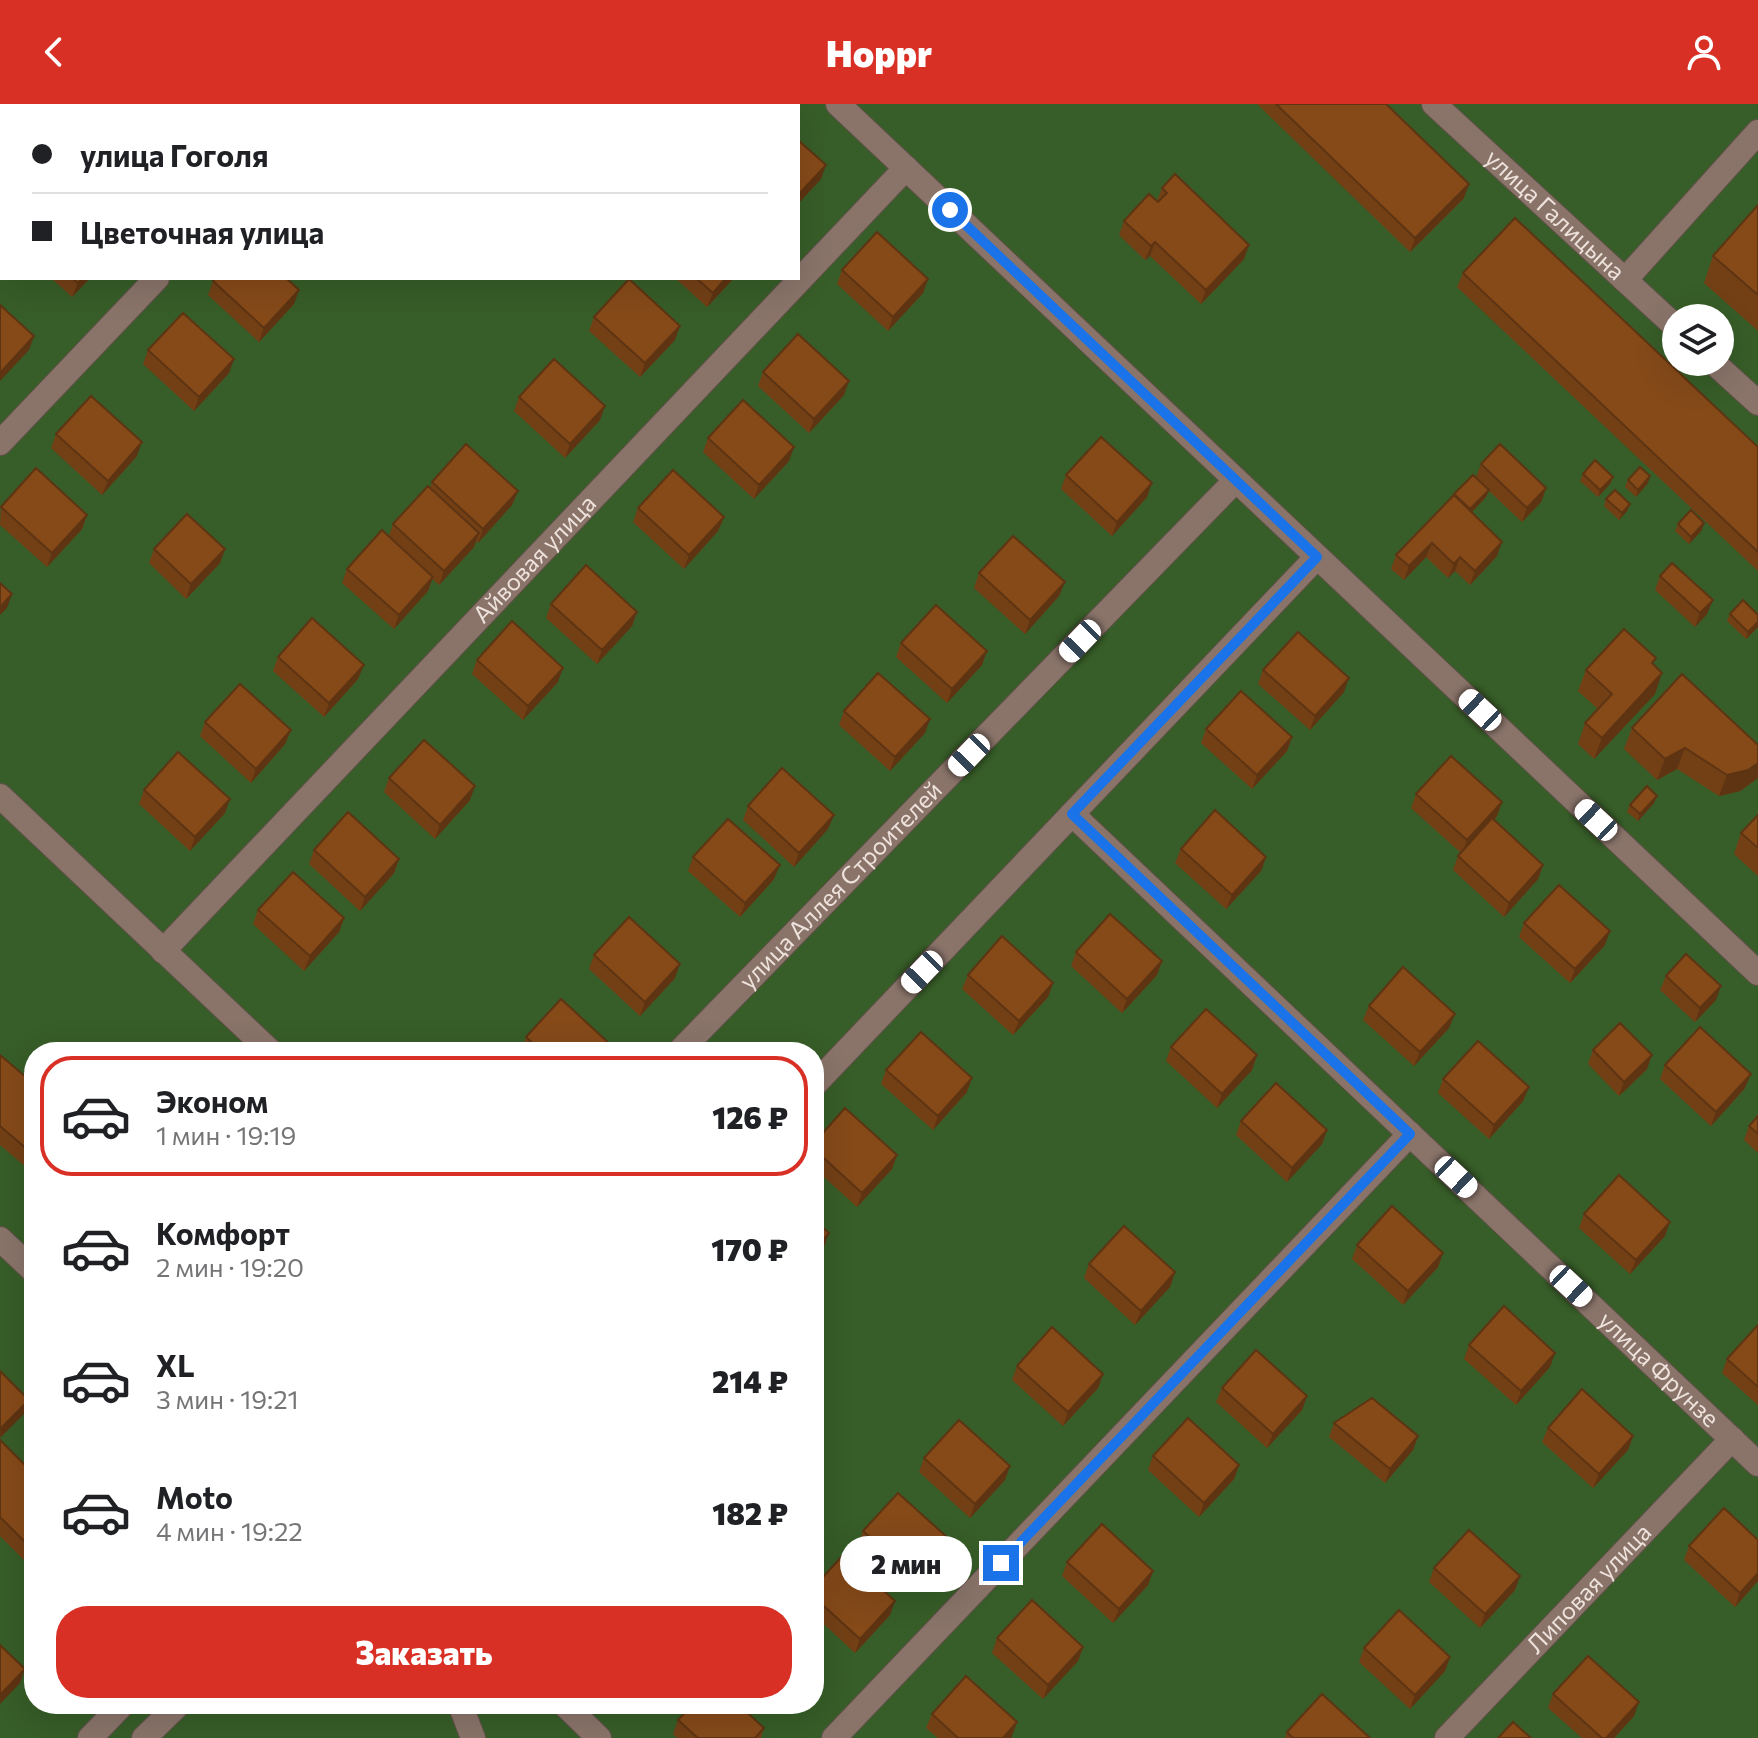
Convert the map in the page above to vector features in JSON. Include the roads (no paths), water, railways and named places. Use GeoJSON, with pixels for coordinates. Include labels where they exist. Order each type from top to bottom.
{"type":"FeatureCollection","features":[{"type":"Feature","properties":{"kind":"street"},"geometry":{"type":"LineString","coordinates":[[838,104],[1758,973]]}},
{"type":"Feature","properties":{"kind":"street","name":"улица Галицына"},"geometry":{"type":"LineString","coordinates":[[1434,104],[1662,314]]}},
{"type":"Feature","properties":{"kind":"street"},"geometry":{"type":"LineString","coordinates":[[1625,280],[1758,132]]}},
{"type":"Feature","properties":{"kind":"street","name":"Айвовая улица"},"geometry":{"type":"LineString","coordinates":[[800,280],[906,168]]}},
{"type":"Feature","properties":{"kind":"street"},"geometry":{"type":"LineString","coordinates":[[0,443],[155,280]]}},
{"type":"Feature","properties":{"kind":"street","name":"Айвовая улица"},"geometry":{"type":"LineString","coordinates":[[163,951],[800,280]]}},
{"type":"Feature","properties":{"kind":"street"},"geometry":{"type":"LineString","coordinates":[[1728,376],[1758,403]]}},
{"type":"Feature","properties":{"kind":"street","name":"улица Аллея Строителей"},"geometry":{"type":"LineString","coordinates":[[689,1042],[1236,480]]}},
{"type":"Feature","properties":{"kind":"street"},"geometry":{"type":"LineString","coordinates":[[824,1074],[1317,557]]}},
{"type":"Feature","properties":{"kind":"street"},"geometry":{"type":"LineString","coordinates":[[0,796],[260,1042]]}},
{"type":"Feature","properties":{"kind":"street","name":"улица Фрунзе"},"geometry":{"type":"LineString","coordinates":[[1072,814],[1758,1464]]}},
{"type":"Feature","properties":{"kind":"street"},"geometry":{"type":"LineString","coordinates":[[834,1738],[1410,1134]]}},
{"type":"Feature","properties":{"kind":"street"},"geometry":{"type":"LineString","coordinates":[[0,1239],[24,1262]]}},
{"type":"Feature","properties":{"kind":"street","name":"Липовая улица"},"geometry":{"type":"LineString","coordinates":[[1447,1738],[1732,1439]]}},
{"type":"Feature","properties":{"kind":"street"},"geometry":{"type":"LineString","coordinates":[[90,1738],[113,1714]]}},
{"type":"Feature","properties":{"kind":"street"},"geometry":{"type":"LineString","coordinates":[[144,1738],[169,1714]]}},
{"type":"Feature","properties":{"kind":"street"},"geometry":{"type":"LineString","coordinates":[[464,1714],[473,1738]]}},
{"type":"Feature","properties":{"kind":"street"},"geometry":{"type":"LineString","coordinates":[[574,1714],[599,1738]]}}]}
